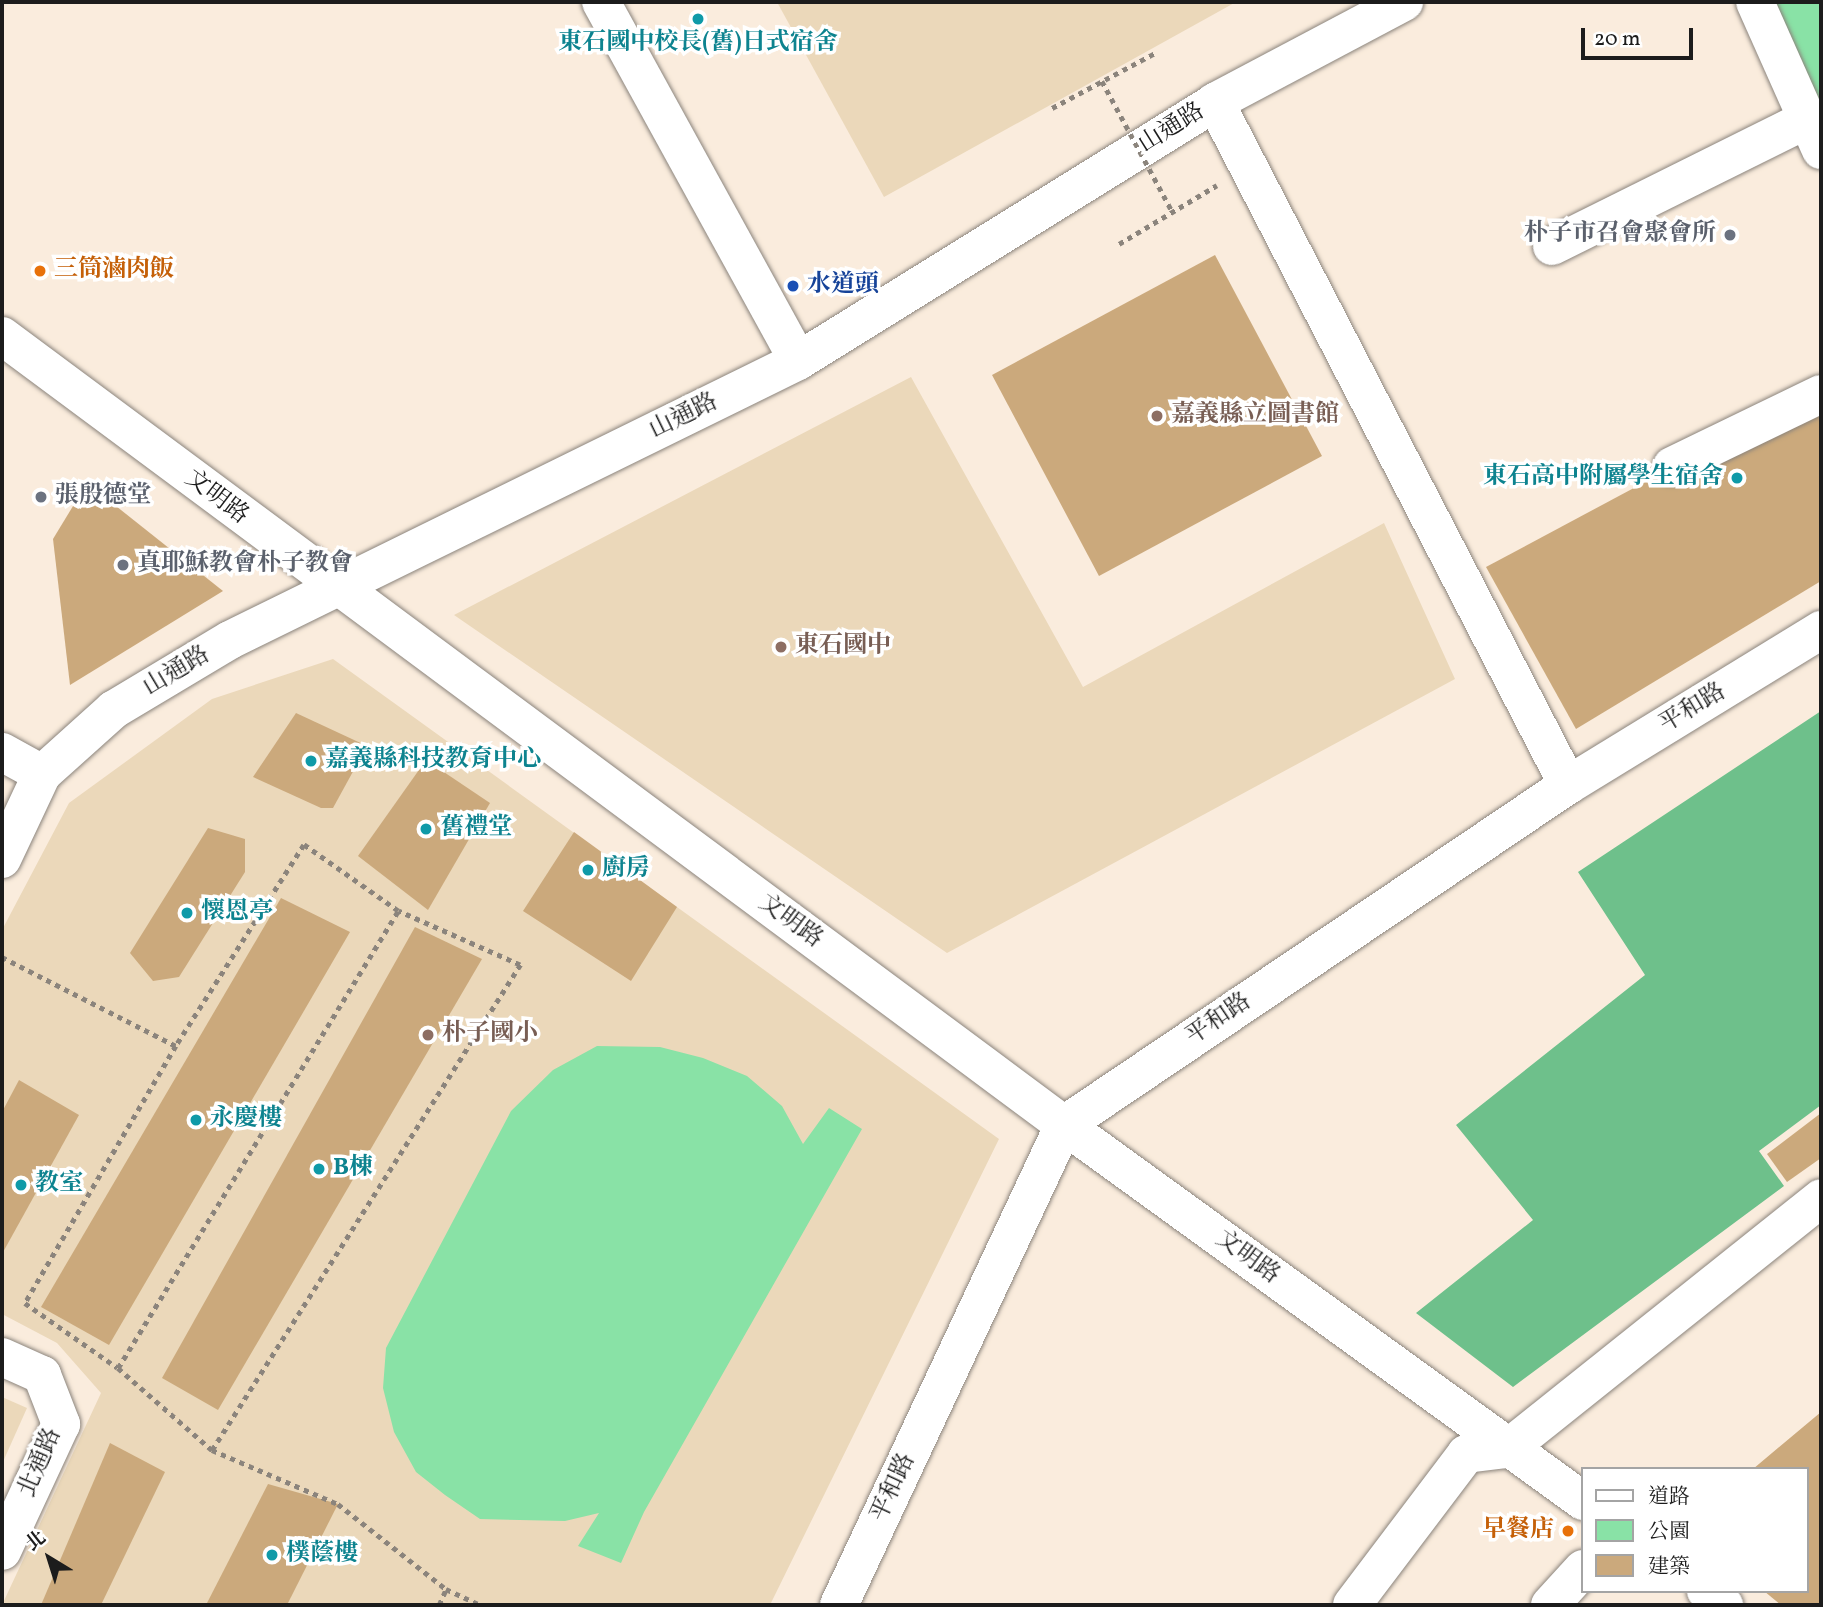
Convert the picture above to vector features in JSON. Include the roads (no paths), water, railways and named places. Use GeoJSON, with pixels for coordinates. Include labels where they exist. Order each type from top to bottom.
{"type":"FeatureCollection","features":[{"type":"Feature","properties":{"kind":"street"},"geometry":{"type":"LineString","coordinates":[[601,2],[798,361]]}},
{"type":"Feature","properties":{"kind":"street","name":"山通路"},"geometry":{"type":"LineString","coordinates":[[2,859],[42,774],[113,710],[230,640],[798,361],[1215,102],[1404,2]]}},
{"type":"Feature","properties":{"kind":"street"},"geometry":{"type":"LineString","coordinates":[[1552,246],[1815,134],[1755,2]]}},
{"type":"Feature","properties":{"kind":"street"},"geometry":{"type":"LineString","coordinates":[[1215,102],[1568,785]]}},
{"type":"Feature","properties":{"kind":"street","name":"文明路"},"geometry":{"type":"LineString","coordinates":[[2,336],[336,588],[1507,1449],[1582,1500]]}},
{"type":"Feature","properties":{"kind":"street"},"geometry":{"type":"LineString","coordinates":[[1672,466],[1821,394]]}},
{"type":"Feature","properties":{"kind":"street","name":"平和路"},"geometry":{"type":"LineString","coordinates":[[839,1605],[1065,1125],[1568,785],[1821,630]]}},
{"type":"Feature","properties":{"kind":"street"},"geometry":{"type":"LineString","coordinates":[[2,752],[42,774]]}},
{"type":"Feature","properties":{"kind":"street"},"geometry":{"type":"LineString","coordinates":[[1352,1605],[1466,1454],[1507,1449],[1821,1198]]}},
{"type":"Feature","properties":{"kind":"street","name":"北通路"},"geometry":{"type":"LineString","coordinates":[[2,1357],[42,1375],[61,1424],[2,1551]]}},
{"type":"Feature","properties":{"kind":"street"},"geometry":{"type":"LineString","coordinates":[[1549,1605],[1582,1570]]}},
{"type":"Feature","properties":{"kind":"street"},"geometry":{"type":"LineString","coordinates":[[1709,1593],[1724,1605]]}},
{"type":"Feature","properties":{"kind":"place","name":"東石國中校長(舊)日式宿舍"},"geometry":{"type":"Point","coordinates":[698,19]}},
{"type":"Feature","properties":{"kind":"place","name":"朴子市召會聚會所"},"geometry":{"type":"Point","coordinates":[1730,235]}},
{"type":"Feature","properties":{"kind":"place","name":"三筒滷肉飯"},"geometry":{"type":"Point","coordinates":[40,271]}},
{"type":"Feature","properties":{"kind":"place","name":"水道頭"},"geometry":{"type":"Point","coordinates":[793,286]}},
{"type":"Feature","properties":{"kind":"place","name":"嘉義縣立圖書館"},"geometry":{"type":"Point","coordinates":[1157,416]}},
{"type":"Feature","properties":{"kind":"place","name":"東石高中附屬學生宿舍"},"geometry":{"type":"Point","coordinates":[1737,478]}},
{"type":"Feature","properties":{"kind":"place","name":"張殷德堂"},"geometry":{"type":"Point","coordinates":[41,497]}},
{"type":"Feature","properties":{"kind":"place","name":"真耶穌教會朴子教會"},"geometry":{"type":"Point","coordinates":[123,565]}},
{"type":"Feature","properties":{"kind":"place","name":"東石國中"},"geometry":{"type":"Point","coordinates":[781,647]}},
{"type":"Feature","properties":{"kind":"place","name":"嘉義縣科技教育中心"},"geometry":{"type":"Point","coordinates":[311,761]}},
{"type":"Feature","properties":{"kind":"place","name":"舊禮堂"},"geometry":{"type":"Point","coordinates":[426,829]}},
{"type":"Feature","properties":{"kind":"place","name":"廚房"},"geometry":{"type":"Point","coordinates":[588,870]}},
{"type":"Feature","properties":{"kind":"place","name":"懷恩亭"},"geometry":{"type":"Point","coordinates":[187,913]}},
{"type":"Feature","properties":{"kind":"place","name":"朴子國小"},"geometry":{"type":"Point","coordinates":[428,1035]}},
{"type":"Feature","properties":{"kind":"place","name":"永慶樓"},"geometry":{"type":"Point","coordinates":[196,1120]}},
{"type":"Feature","properties":{"kind":"place","name":"B棟"},"geometry":{"type":"Point","coordinates":[319,1169]}},
{"type":"Feature","properties":{"kind":"place","name":"教室"},"geometry":{"type":"Point","coordinates":[21,1185]}},
{"type":"Feature","properties":{"kind":"place","name":"早餐店"},"geometry":{"type":"Point","coordinates":[1568,1531]}},
{"type":"Feature","properties":{"kind":"place","name":"樸蔭樓"},"geometry":{"type":"Point","coordinates":[272,1555]}}]}
